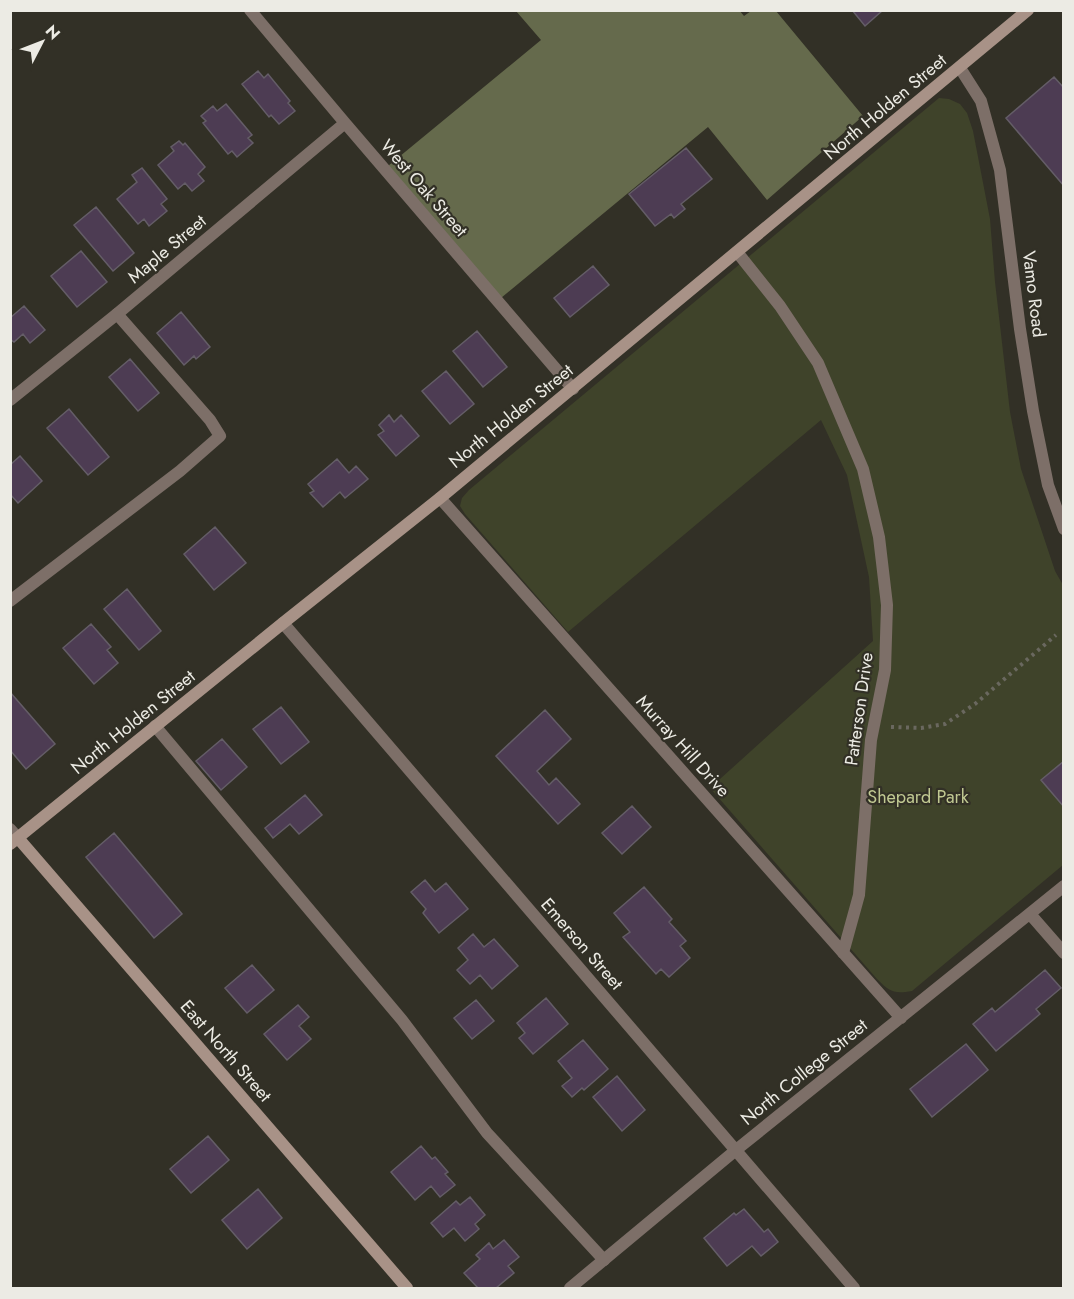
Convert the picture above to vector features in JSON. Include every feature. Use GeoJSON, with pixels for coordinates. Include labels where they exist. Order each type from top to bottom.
{"type":"FeatureCollection","features":[{"type":"Feature","properties":{"kind":"main road","name":"North Holden Street"},"geometry":{"type":"LineString","coordinates":[[13,837],[440,498],[1028,10]]}},
{"type":"Feature","properties":{"kind":"main road","name":"East North Street"},"geometry":{"type":"LineString","coordinates":[[13,837],[407,1288]]}},
{"type":"Feature","properties":{"kind":"street","name":"West Oak Street"},"geometry":{"type":"LineString","coordinates":[[250,10],[573,388]]}},
{"type":"Feature","properties":{"kind":"street","name":"Vamo Road"},"geometry":{"type":"LineString","coordinates":[[960,68],[981,101],[1000,170],[1033,411],[1048,485],[1064,529]]}},
{"type":"Feature","properties":{"kind":"street","name":"Maple Street"},"geometry":{"type":"LineString","coordinates":[[10,400],[117,314],[345,123]]}},
{"type":"Feature","properties":{"kind":"street","name":"Patterson Drive"},"geometry":{"type":"LineString","coordinates":[[737,252],[780,306],[818,363],[863,469],[879,537],[887,605],[885,670],[871,740],[859,895],[843,953]]}},
{"type":"Feature","properties":{"kind":"street"},"geometry":{"type":"LineString","coordinates":[[10,601],[180,471],[220,436],[210,420],[117,314]]}},
{"type":"Feature","properties":{"kind":"street","name":"Murray Hill Drive"},"geometry":{"type":"LineString","coordinates":[[440,498],[901,1018]]}},
{"type":"Feature","properties":{"kind":"street","name":"Emerson Street"},"geometry":{"type":"LineString","coordinates":[[283,623],[854,1288]]}},
{"type":"Feature","properties":{"kind":"street"},"geometry":{"type":"LineString","coordinates":[[155,726],[402,1020],[487,1133],[604,1260]]}},
{"type":"Feature","properties":{"kind":"street","name":"North College Street"},"geometry":{"type":"LineString","coordinates":[[570,1288],[736,1150],[1064,886]]}},
{"type":"Feature","properties":{"kind":"street"},"geometry":{"type":"LineString","coordinates":[[1030,914],[1064,953]]}},
{"type":"Feature","properties":{"kind":"path"},"geometry":{"type":"LineString","coordinates":[[884,727],[921,728],[945,724],[975,704],[1056,635]]}},
{"type":"Feature","properties":{"kind":"green space"},"geometry":{"type":"Polygon","coordinates":[[[739,10],[744,16],[751,11],[776,11],[863,116],[767,200],[708,127],[501,298],[388,166],[541,40],[516,11],[739,10]]]}},
{"type":"Feature","properties":{"kind":"green space","name":"Shepard Park"},"geometry":{"type":"Polygon","coordinates":[[[939,98],[960,104],[967,113],[973,131],[990,219],[1010,412],[1021,469],[1055,571],[1063,585],[1063,865],[912,991],[901,992],[889,989],[877,979],[710,788],[873,641],[869,577],[847,475],[821,420],[568,632],[460,506],[462,498],[469,490],[939,98]]]}},
{"type":"Feature","properties":{"kind":"building"},"geometry":{"type":"Polygon","coordinates":[[[852,10],[883,10],[865,26],[852,10]]]}},
{"type":"Feature","properties":{"kind":"building"},"geometry":{"type":"Polygon","coordinates":[[[258,71],[264,78],[268,74],[290,101],[288,103],[295,111],[279,124],[271,115],[269,117],[242,84],[258,71]]]}},
{"type":"Feature","properties":{"kind":"building"},"geometry":{"type":"Polygon","coordinates":[[[1054,77],[1064,88],[1064,186],[1006,118],[1054,77]]]}},
{"type":"Feature","properties":{"kind":"building"},"geometry":{"type":"Polygon","coordinates":[[[226,104],[252,135],[248,138],[253,143],[237,157],[232,151],[228,154],[203,123],[206,121],[201,116],[213,106],[217,111],[226,104]]]}},
{"type":"Feature","properties":{"kind":"building"},"geometry":{"type":"Polygon","coordinates":[[[179,141],[183,145],[185,143],[205,167],[198,174],[204,181],[192,191],[185,183],[178,189],[158,165],[174,151],[171,147],[179,141]]]}},
{"type":"Feature","properties":{"kind":"building"},"geometry":{"type":"Polygon","coordinates":[[[686,148],[712,179],[681,204],[685,209],[674,218],[671,214],[655,226],[629,194],[686,148]]]}},
{"type":"Feature","properties":{"kind":"building"},"geometry":{"type":"Polygon","coordinates":[[[142,168],[167,199],[161,204],[167,211],[149,226],[144,219],[138,224],[117,199],[137,182],[132,175],[142,168]]]}},
{"type":"Feature","properties":{"kind":"building"},"geometry":{"type":"Polygon","coordinates":[[[96,207],[134,253],[113,271],[74,225],[96,207]]]}},
{"type":"Feature","properties":{"kind":"building"},"geometry":{"type":"Polygon","coordinates":[[[81,251],[107,282],[77,307],[51,276],[81,251]]]}},
{"type":"Feature","properties":{"kind":"building"},"geometry":{"type":"Polygon","coordinates":[[[593,266],[609,285],[570,317],[554,298],[593,266]]]}},
{"type":"Feature","properties":{"kind":"building"},"geometry":{"type":"Polygon","coordinates":[[[24,306],[45,330],[30,343],[23,334],[14,342],[10,339],[10,318],[24,306]]]}},
{"type":"Feature","properties":{"kind":"building"},"geometry":{"type":"Polygon","coordinates":[[[181,312],[210,347],[196,359],[194,356],[184,365],[157,333],[181,312]]]}},
{"type":"Feature","properties":{"kind":"building"},"geometry":{"type":"Polygon","coordinates":[[[477,331],[507,367],[483,387],[453,351],[477,331]]]}},
{"type":"Feature","properties":{"kind":"building"},"geometry":{"type":"Polygon","coordinates":[[[130,359],[159,393],[138,411],[109,377],[130,359]]]}},
{"type":"Feature","properties":{"kind":"building"},"geometry":{"type":"Polygon","coordinates":[[[446,371],[474,404],[450,424],[422,391],[446,371]]]}},
{"type":"Feature","properties":{"kind":"building"},"geometry":{"type":"Polygon","coordinates":[[[69,409],[109,457],[88,475],[47,428],[69,409]]]}},
{"type":"Feature","properties":{"kind":"building"},"geometry":{"type":"Polygon","coordinates":[[[389,415],[394,422],[401,415],[419,436],[396,456],[378,435],[384,431],[379,425],[389,415]]]}},
{"type":"Feature","properties":{"kind":"building"},"geometry":{"type":"Polygon","coordinates":[[[20,456],[42,481],[18,503],[10,494],[10,465],[20,456]]]}},
{"type":"Feature","properties":{"kind":"building"},"geometry":{"type":"Polygon","coordinates":[[[337,459],[349,473],[356,466],[368,479],[345,498],[340,492],[323,507],[310,493],[314,491],[308,484],[337,459]]]}},
{"type":"Feature","properties":{"kind":"building"},"geometry":{"type":"Polygon","coordinates":[[[215,527],[246,563],[214,590],[184,554],[215,527]]]}},
{"type":"Feature","properties":{"kind":"building"},"geometry":{"type":"Polygon","coordinates":[[[127,589],[161,631],[139,650],[104,609],[127,589]]]}},
{"type":"Feature","properties":{"kind":"building"},"geometry":{"type":"Polygon","coordinates":[[[91,624],[111,647],[107,650],[118,663],[94,684],[63,648],[91,624]]]}},
{"type":"Feature","properties":{"kind":"building"},"geometry":{"type":"Polygon","coordinates":[[[10,692],[55,744],[26,769],[10,750],[10,692]]]}},
{"type":"Feature","properties":{"kind":"building"},"geometry":{"type":"Polygon","coordinates":[[[281,707],[309,742],[281,764],[253,729],[281,707]]]}},
{"type":"Feature","properties":{"kind":"building"},"geometry":{"type":"Polygon","coordinates":[[[545,710],[571,739],[537,771],[549,785],[556,778],[580,804],[558,824],[496,756],[545,710]]]}},
{"type":"Feature","properties":{"kind":"building"},"geometry":{"type":"Polygon","coordinates":[[[222,739],[247,767],[221,790],[196,761],[222,739]]]}},
{"type":"Feature","properties":{"kind":"building"},"geometry":{"type":"Polygon","coordinates":[[[1064,761],[1064,807],[1041,780],[1064,761]]]}},
{"type":"Feature","properties":{"kind":"building"},"geometry":{"type":"Polygon","coordinates":[[[305,795],[322,815],[299,834],[290,824],[273,838],[265,828],[305,795]]]}},
{"type":"Feature","properties":{"kind":"building"},"geometry":{"type":"Polygon","coordinates":[[[632,806],[651,827],[622,854],[602,833],[632,806]]]}},
{"type":"Feature","properties":{"kind":"building"},"geometry":{"type":"Polygon","coordinates":[[[114,833],[182,914],[154,938],[86,857],[114,833]]]}},
{"type":"Feature","properties":{"kind":"building"},"geometry":{"type":"Polygon","coordinates":[[[425,880],[435,892],[446,883],[468,909],[439,933],[423,913],[426,909],[411,892],[425,880]]]}},
{"type":"Feature","properties":{"kind":"building"},"geometry":{"type":"Polygon","coordinates":[[[644,887],[672,919],[669,922],[686,941],[680,946],[690,958],[669,977],[661,969],[656,974],[623,937],[630,932],[614,913],[644,887]]]}},
{"type":"Feature","properties":{"kind":"building"},"geometry":{"type":"Polygon","coordinates":[[[473,934],[484,947],[494,939],[518,966],[492,989],[480,975],[470,984],[457,970],[468,960],[458,948],[473,934]]]}},
{"type":"Feature","properties":{"kind":"building"},"geometry":{"type":"Polygon","coordinates":[[[252,965],[274,990],[247,1013],[225,988],[252,965]]]}},
{"type":"Feature","properties":{"kind":"building"},"geometry":{"type":"Polygon","coordinates":[[[1045,970],[1061,988],[1036,1009],[1040,1014],[996,1051],[973,1024],[992,1008],[995,1012],[1045,970]]]}},
{"type":"Feature","properties":{"kind":"building"},"geometry":{"type":"Polygon","coordinates":[[[546,998],[568,1024],[533,1054],[519,1038],[525,1033],[517,1023],[546,998]]]}},
{"type":"Feature","properties":{"kind":"building"},"geometry":{"type":"Polygon","coordinates":[[[476,1000],[494,1021],[472,1039],[454,1018],[476,1000]]]}},
{"type":"Feature","properties":{"kind":"building"},"geometry":{"type":"Polygon","coordinates":[[[298,1005],[309,1017],[299,1026],[311,1039],[287,1060],[264,1034],[298,1005]]]}},
{"type":"Feature","properties":{"kind":"building"},"geometry":{"type":"Polygon","coordinates":[[[583,1040],[608,1069],[584,1090],[582,1088],[572,1097],[562,1086],[572,1078],[558,1061],[583,1040]]]}},
{"type":"Feature","properties":{"kind":"building"},"geometry":{"type":"Polygon","coordinates":[[[966,1044],[988,1070],[932,1117],[910,1089],[966,1044]]]}},
{"type":"Feature","properties":{"kind":"building"},"geometry":{"type":"Polygon","coordinates":[[[617,1076],[645,1110],[622,1131],[593,1097],[617,1076]]]}},
{"type":"Feature","properties":{"kind":"building"},"geometry":{"type":"Polygon","coordinates":[[[208,1136],[229,1160],[191,1193],[170,1169],[208,1136]]]}},
{"type":"Feature","properties":{"kind":"building"},"geometry":{"type":"Polygon","coordinates":[[[421,1146],[432,1159],[435,1157],[448,1172],[445,1174],[455,1185],[440,1197],[431,1186],[415,1200],[391,1172],[421,1146]]]}},
{"type":"Feature","properties":{"kind":"building"},"geometry":{"type":"Polygon","coordinates":[[[258,1189],[282,1218],[247,1249],[222,1220],[258,1189]]]}},
{"type":"Feature","properties":{"kind":"building"},"geometry":{"type":"Polygon","coordinates":[[[470,1197],[485,1215],[475,1224],[479,1229],[465,1241],[454,1228],[443,1237],[431,1223],[456,1201],[460,1205],[470,1197]]]}},
{"type":"Feature","properties":{"kind":"building"},"geometry":{"type":"Polygon","coordinates":[[[744,1209],[764,1232],[768,1229],[778,1242],[761,1256],[752,1246],[727,1266],[704,1238],[734,1213],[736,1215],[744,1209]]]}},
{"type":"Feature","properties":{"kind":"building"},"geometry":{"type":"Polygon","coordinates":[[[504,1240],[519,1257],[508,1266],[514,1273],[496,1288],[478,1288],[464,1273],[480,1259],[476,1255],[489,1243],[493,1249],[504,1240]]]}}]}
